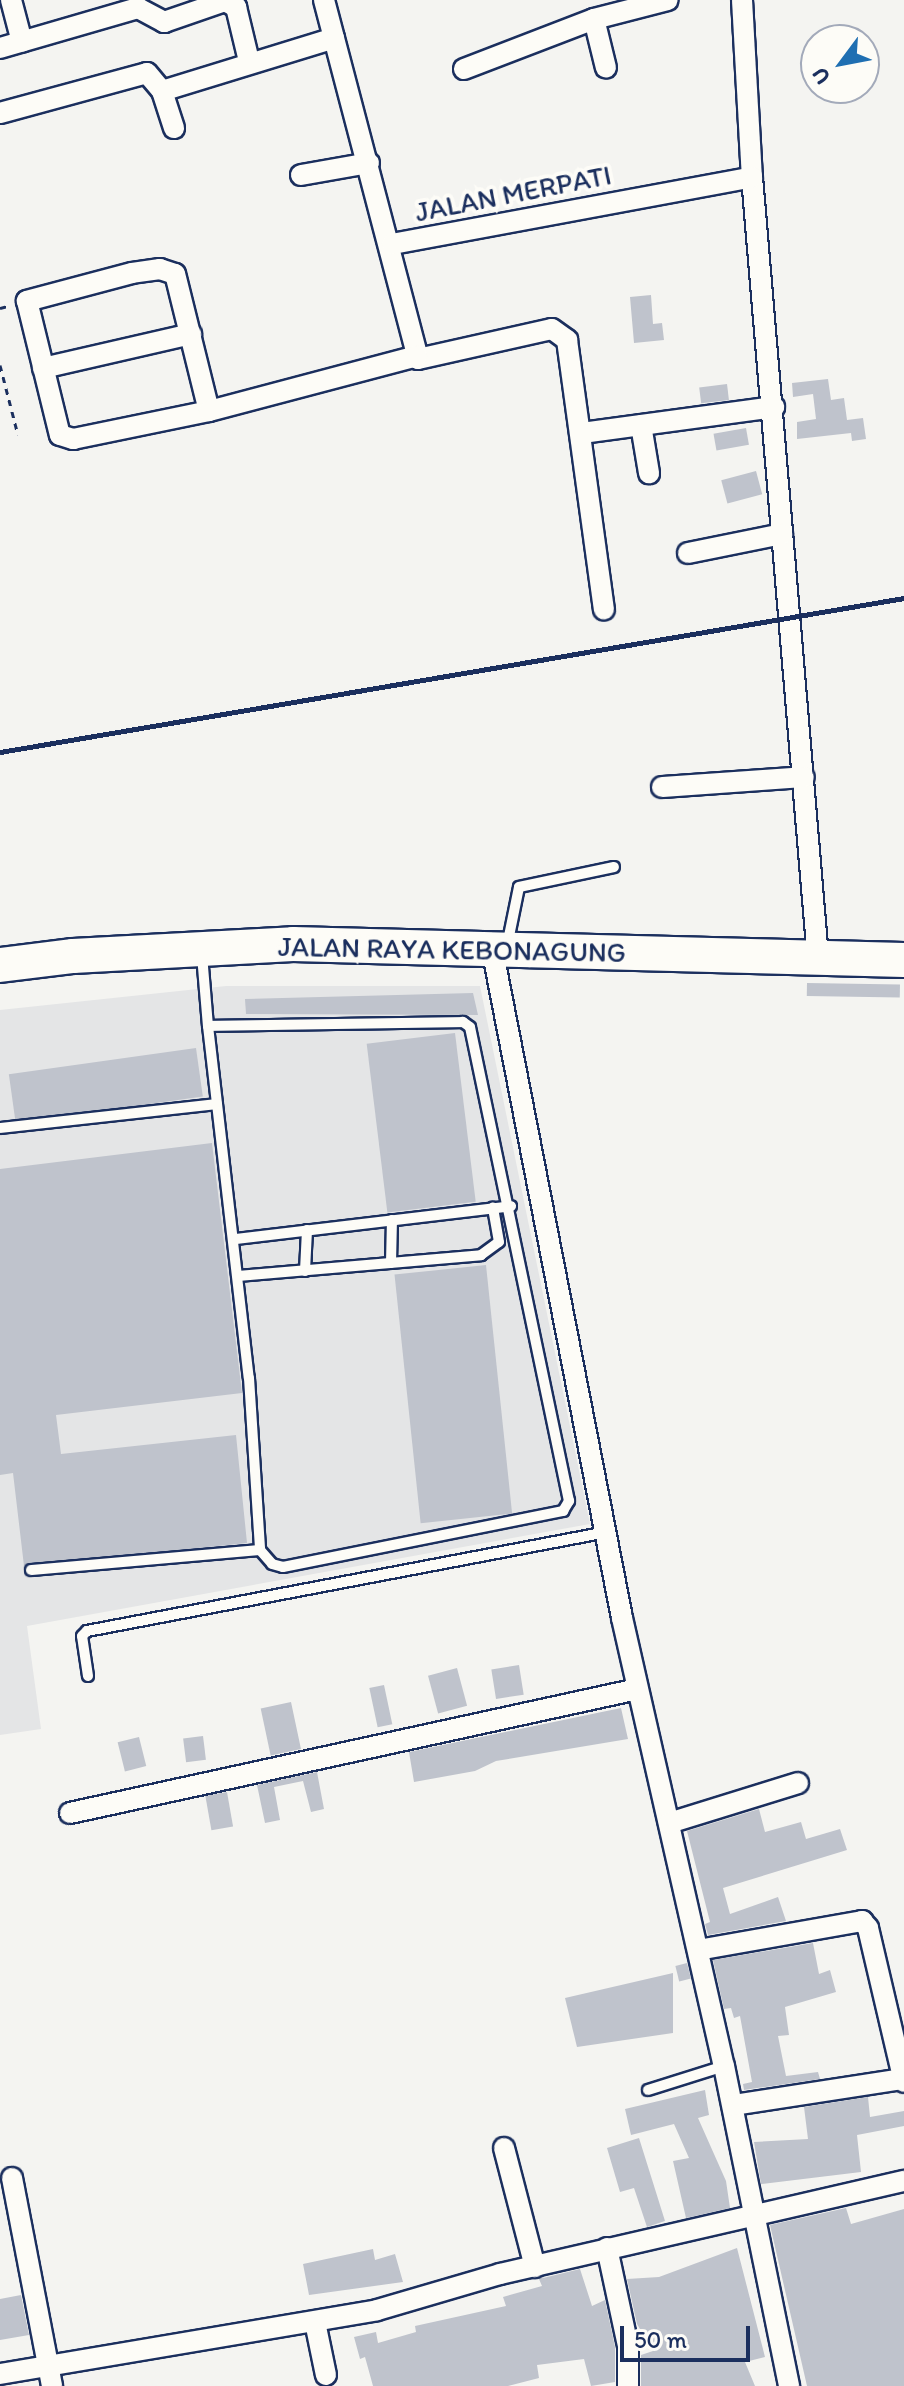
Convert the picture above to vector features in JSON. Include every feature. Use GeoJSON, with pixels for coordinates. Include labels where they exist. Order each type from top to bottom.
{"type":"FeatureCollection","features":[{"type":"Feature","properties":{"kind":"highway","name":"JALAN RAYA KEBONAGUNG"},"geometry":{"type":"LineString","coordinates":[[0,965],[202,948],[500,948],[904,960]]}},
{"type":"Feature","properties":{"kind":"street"},"geometry":{"type":"LineString","coordinates":[[11,0],[22,42]]}},
{"type":"Feature","properties":{"kind":"street","name":"JALAN MERPATI"},"geometry":{"type":"LineString","coordinates":[[324,0],[392,244],[752,177]]}},
{"type":"Feature","properties":{"kind":"street"},"geometry":{"type":"LineString","coordinates":[[464,69],[594,19],[668,0]]}},
{"type":"Feature","properties":{"kind":"street"},"geometry":{"type":"LineString","coordinates":[[742,0],[752,177],[774,407],[818,958]]}},
{"type":"Feature","properties":{"kind":"street"},"geometry":{"type":"LineString","coordinates":[[0,48],[104,8],[141,8],[164,22],[230,2],[236,7],[249,61]]}},
{"type":"Feature","properties":{"kind":"street"},"geometry":{"type":"LineString","coordinates":[[594,19],[606,68]]}},
{"type":"Feature","properties":{"kind":"street"},"geometry":{"type":"LineString","coordinates":[[162,91],[249,61],[334,38]]}},
{"type":"Feature","properties":{"kind":"street"},"geometry":{"type":"LineString","coordinates":[[0,113],[144,73],[152,75],[162,91],[174,128]]}},
{"type":"Feature","properties":{"kind":"street"},"geometry":{"type":"LineString","coordinates":[[301,175],[369,163]]}},
{"type":"Feature","properties":{"kind":"street"},"geometry":{"type":"LineString","coordinates":[[392,244],[417,356]]}},
{"type":"Feature","properties":{"kind":"street"},"geometry":{"type":"LineString","coordinates":[[209,411],[175,274],[160,269],[132,273],[27,301],[60,435],[73,439],[209,411],[417,356],[441,357],[552,329],[562,333],[576,380],[604,609]]}},
{"type":"Feature","properties":{"kind":"street"},"geometry":{"type":"LineString","coordinates":[[43,368],[191,334]]}},
{"type":"Feature","properties":{"kind":"street"},"geometry":{"type":"LineString","coordinates":[[582,433],[774,407]]}},
{"type":"Feature","properties":{"kind":"street"},"geometry":{"type":"LineString","coordinates":[[641,425],[649,473]]}},
{"type":"Feature","properties":{"kind":"street"},"geometry":{"type":"LineString","coordinates":[[688,553],[782,534]]}},
{"type":"Feature","properties":{"kind":"street"},"geometry":{"type":"LineString","coordinates":[[662,787],[804,777]]}},
{"type":"Feature","properties":{"kind":"street"},"geometry":{"type":"LineString","coordinates":[[500,948],[638,1689],[733,2105],[789,2386]]}},
{"type":"Feature","properties":{"kind":"street"},"geometry":{"type":"LineString","coordinates":[[70,1813],[638,1689]]}},
{"type":"Feature","properties":{"kind":"street"},"geometry":{"type":"LineString","coordinates":[[669,1823],[798,1783]]}},
{"type":"Feature","properties":{"kind":"street"},"geometry":{"type":"LineString","coordinates":[[698,1950],[862,1921],[868,1928],[904,2080],[733,2105]]}},
{"type":"Feature","properties":{"kind":"street"},"geometry":{"type":"LineString","coordinates":[[504,2148],[535,2267]]}},
{"type":"Feature","properties":{"kind":"street"},"geometry":{"type":"LineString","coordinates":[[12,2178],[50,2377]]}},
{"type":"Feature","properties":{"kind":"street"},"geometry":{"type":"LineString","coordinates":[[0,2374],[50,2377],[315,2322],[755,2212],[904,2181]]}},
{"type":"Feature","properties":{"kind":"street"},"geometry":{"type":"LineString","coordinates":[[607,2248],[628,2346],[628,2386]]}},
{"type":"Feature","properties":{"kind":"street"},"geometry":{"type":"LineString","coordinates":[[315,2322],[326,2375]]}},
{"type":"Feature","properties":{"kind":"lane"},"geometry":{"type":"LineString","coordinates":[[500,948],[519,887],[614,867]]}},
{"type":"Feature","properties":{"kind":"lane"},"geometry":{"type":"LineString","coordinates":[[202,948],[208,1026],[217,1104],[236,1239],[260,1550],[272,1564],[283,1567],[567,1507],[511,1206],[474,1033],[463,1022],[208,1026]]}},
{"type":"Feature","properties":{"kind":"lane"},"geometry":{"type":"LineString","coordinates":[[0,1128],[217,1104]]}},
{"type":"Feature","properties":{"kind":"lane"},"geometry":{"type":"LineString","coordinates":[[236,1239],[511,1206]]}},
{"type":"Feature","properties":{"kind":"lane"},"geometry":{"type":"LineString","coordinates":[[238,1276],[391,1263],[494,1250],[499,1242],[493,1208]]}},
{"type":"Feature","properties":{"kind":"lane"},"geometry":{"type":"LineString","coordinates":[[391,1263],[392,1220]]}},
{"type":"Feature","properties":{"kind":"lane"},"geometry":{"type":"LineString","coordinates":[[305,1271],[307,1230]]}},
{"type":"Feature","properties":{"kind":"lane"},"geometry":{"type":"LineString","coordinates":[[88,1676],[82,1636],[87,1631],[607,1532]]}},
{"type":"Feature","properties":{"kind":"lane"},"geometry":{"type":"LineString","coordinates":[[31,1570],[260,1550]]}},
{"type":"Feature","properties":{"kind":"lane"},"geometry":{"type":"LineString","coordinates":[[648,2090],[724,2066]]}},
{"type":"Feature","properties":{"kind":"path"},"geometry":{"type":"LineString","coordinates":[[0,365],[18,435]]}},
{"type":"Feature","properties":{"kind":"shaded area"},"geometry":{"type":"Polygon","coordinates":[[[226,986],[480,986],[590,1524],[27,1626],[41,1729],[0,1735],[0,1010],[226,986]]]}},
{"type":"Feature","properties":{"kind":"building"},"geometry":{"type":"Polygon","coordinates":[[[651,295],[653,324],[662,323],[664,340],[634,343],[630,297],[651,295]]]}},
{"type":"Feature","properties":{"kind":"building"},"geometry":{"type":"Polygon","coordinates":[[[828,379],[831,400],[844,398],[847,420],[863,418],[866,439],[852,441],[851,433],[797,439],[797,422],[816,419],[813,394],[793,397],[792,383],[828,379]]]}},
{"type":"Feature","properties":{"kind":"building"},"geometry":{"type":"Polygon","coordinates":[[[727,384],[729,400],[701,403],[699,387],[727,384]]]}},
{"type":"Feature","properties":{"kind":"building"},"geometry":{"type":"Polygon","coordinates":[[[746,428],[749,445],[716,450],[714,434],[746,428]]]}},
{"type":"Feature","properties":{"kind":"building"},"geometry":{"type":"Polygon","coordinates":[[[756,471],[762,494],[727,503],[721,480],[756,471]]]}},
{"type":"Feature","properties":{"kind":"building"},"geometry":{"type":"Polygon","coordinates":[[[807,983],[900,985],[900,998],[807,996],[807,983]]]}},
{"type":"Feature","properties":{"kind":"building"},"geometry":{"type":"Polygon","coordinates":[[[473,993],[478,1015],[246,1014],[245,999],[473,993]]]}},
{"type":"Feature","properties":{"kind":"building"},"geometry":{"type":"Polygon","coordinates":[[[455,1033],[476,1202],[387,1213],[367,1044],[455,1033]]]}},
{"type":"Feature","properties":{"kind":"building"},"geometry":{"type":"Polygon","coordinates":[[[196,1048],[203,1097],[16,1123],[9,1074],[196,1048]]]}},
{"type":"Feature","properties":{"kind":"building"},"geometry":{"type":"Polygon","coordinates":[[[212,1143],[242,1393],[56,1415],[61,1454],[236,1435],[247,1543],[24,1566],[13,1473],[0,1475],[0,1169],[212,1143]]]}},
{"type":"Feature","properties":{"kind":"building"},"geometry":{"type":"Polygon","coordinates":[[[486,1265],[512,1514],[421,1523],[395,1275],[486,1265]]]}},
{"type":"Feature","properties":{"kind":"building"},"geometry":{"type":"Polygon","coordinates":[[[519,1665],[524,1695],[496,1699],[491,1669],[519,1665]]]}},
{"type":"Feature","properties":{"kind":"building"},"geometry":{"type":"Polygon","coordinates":[[[457,1668],[467,1706],[438,1713],[428,1676],[457,1668]]]}},
{"type":"Feature","properties":{"kind":"building"},"geometry":{"type":"Polygon","coordinates":[[[384,1685],[392,1724],[378,1727],[369,1688],[384,1685]]]}},
{"type":"Feature","properties":{"kind":"building"},"geometry":{"type":"Polygon","coordinates":[[[291,1702],[301,1749],[271,1755],[261,1708],[291,1702]]]}},
{"type":"Feature","properties":{"kind":"building"},"geometry":{"type":"Polygon","coordinates":[[[621,1708],[628,1739],[496,1761],[475,1771],[414,1782],[409,1752],[621,1708]]]}},
{"type":"Feature","properties":{"kind":"building"},"geometry":{"type":"Polygon","coordinates":[[[203,1736],[206,1760],[186,1762],[183,1738],[203,1736]]]}},
{"type":"Feature","properties":{"kind":"building"},"geometry":{"type":"Polygon","coordinates":[[[139,1737],[146,1766],[125,1771],[118,1742],[139,1737]]]}},
{"type":"Feature","properties":{"kind":"building"},"geometry":{"type":"Polygon","coordinates":[[[317,1772],[324,1809],[311,1812],[303,1781],[274,1787],[280,1820],[265,1823],[257,1785],[317,1772]]]}},
{"type":"Feature","properties":{"kind":"building"},"geometry":{"type":"Polygon","coordinates":[[[227,1792],[233,1826],[211,1830],[205,1796],[227,1792]]]}},
{"type":"Feature","properties":{"kind":"building"},"geometry":{"type":"Polygon","coordinates":[[[759,1809],[765,1832],[801,1822],[806,1839],[840,1829],[847,1850],[723,1888],[730,1914],[778,1897],[786,1921],[708,1935],[705,1924],[710,1922],[687,1831],[759,1809]]]}},
{"type":"Feature","properties":{"kind":"building"},"geometry":{"type":"Polygon","coordinates":[[[813,1943],[819,1974],[830,1970],[836,1992],[785,2007],[789,2035],[778,2036],[786,2076],[818,2072],[820,2079],[744,2090],[743,2084],[752,2082],[740,2016],[734,2018],[731,2008],[724,2009],[713,1960],[813,1943]]]}},
{"type":"Feature","properties":{"kind":"building"},"geometry":{"type":"Polygon","coordinates":[[[687,1963],[691,1979],[679,1981],[675,1966],[687,1963]]]}},
{"type":"Feature","properties":{"kind":"building"},"geometry":{"type":"Polygon","coordinates":[[[673,1973],[673,2033],[577,2047],[565,1998],[673,1973]]]}},
{"type":"Feature","properties":{"kind":"building"},"geometry":{"type":"Polygon","coordinates":[[[705,2090],[709,2115],[698,2118],[726,2181],[730,2208],[686,2218],[673,2161],[689,2158],[674,2124],[631,2135],[625,2109],[705,2090]]]}},
{"type":"Feature","properties":{"kind":"building"},"geometry":{"type":"Polygon","coordinates":[[[868,2097],[870,2117],[904,2111],[904,2126],[857,2135],[861,2172],[761,2184],[754,2142],[808,2139],[804,2107],[868,2097]]]}},
{"type":"Feature","properties":{"kind":"building"},"geometry":{"type":"Polygon","coordinates":[[[639,2138],[665,2221],[647,2227],[634,2188],[620,2192],[607,2148],[639,2138]]]}},
{"type":"Feature","properties":{"kind":"building"},"geometry":{"type":"Polygon","coordinates":[[[846,2208],[851,2224],[904,2209],[904,2386],[807,2386],[770,2225],[846,2208]]]}},
{"type":"Feature","properties":{"kind":"building"},"geometry":{"type":"Polygon","coordinates":[[[737,2248],[765,2357],[745,2362],[755,2386],[641,2386],[641,2355],[653,2351],[637,2324],[627,2279],[659,2277],[737,2248]]]}},
{"type":"Feature","properties":{"kind":"building"},"geometry":{"type":"Polygon","coordinates":[[[373,2249],[375,2260],[395,2254],[403,2282],[309,2295],[303,2264],[373,2249]]]}},
{"type":"Feature","properties":{"kind":"building"},"geometry":{"type":"Polygon","coordinates":[[[580,2269],[592,2306],[605,2300],[615,2347],[615,2382],[591,2386],[584,2359],[537,2365],[539,2378],[508,2386],[373,2386],[365,2357],[360,2359],[354,2337],[376,2332],[378,2343],[416,2332],[415,2326],[506,2306],[503,2297],[542,2286],[539,2279],[580,2269]]]}},
{"type":"Feature","properties":{"kind":"building"},"geometry":{"type":"Polygon","coordinates":[[[21,2295],[29,2335],[0,2340],[0,2299],[21,2295]]]}},
{"type":"Feature","properties":{"kind":"railway"},"geometry":{"type":"LineString","coordinates":[[0,752],[904,598]]}}]}
